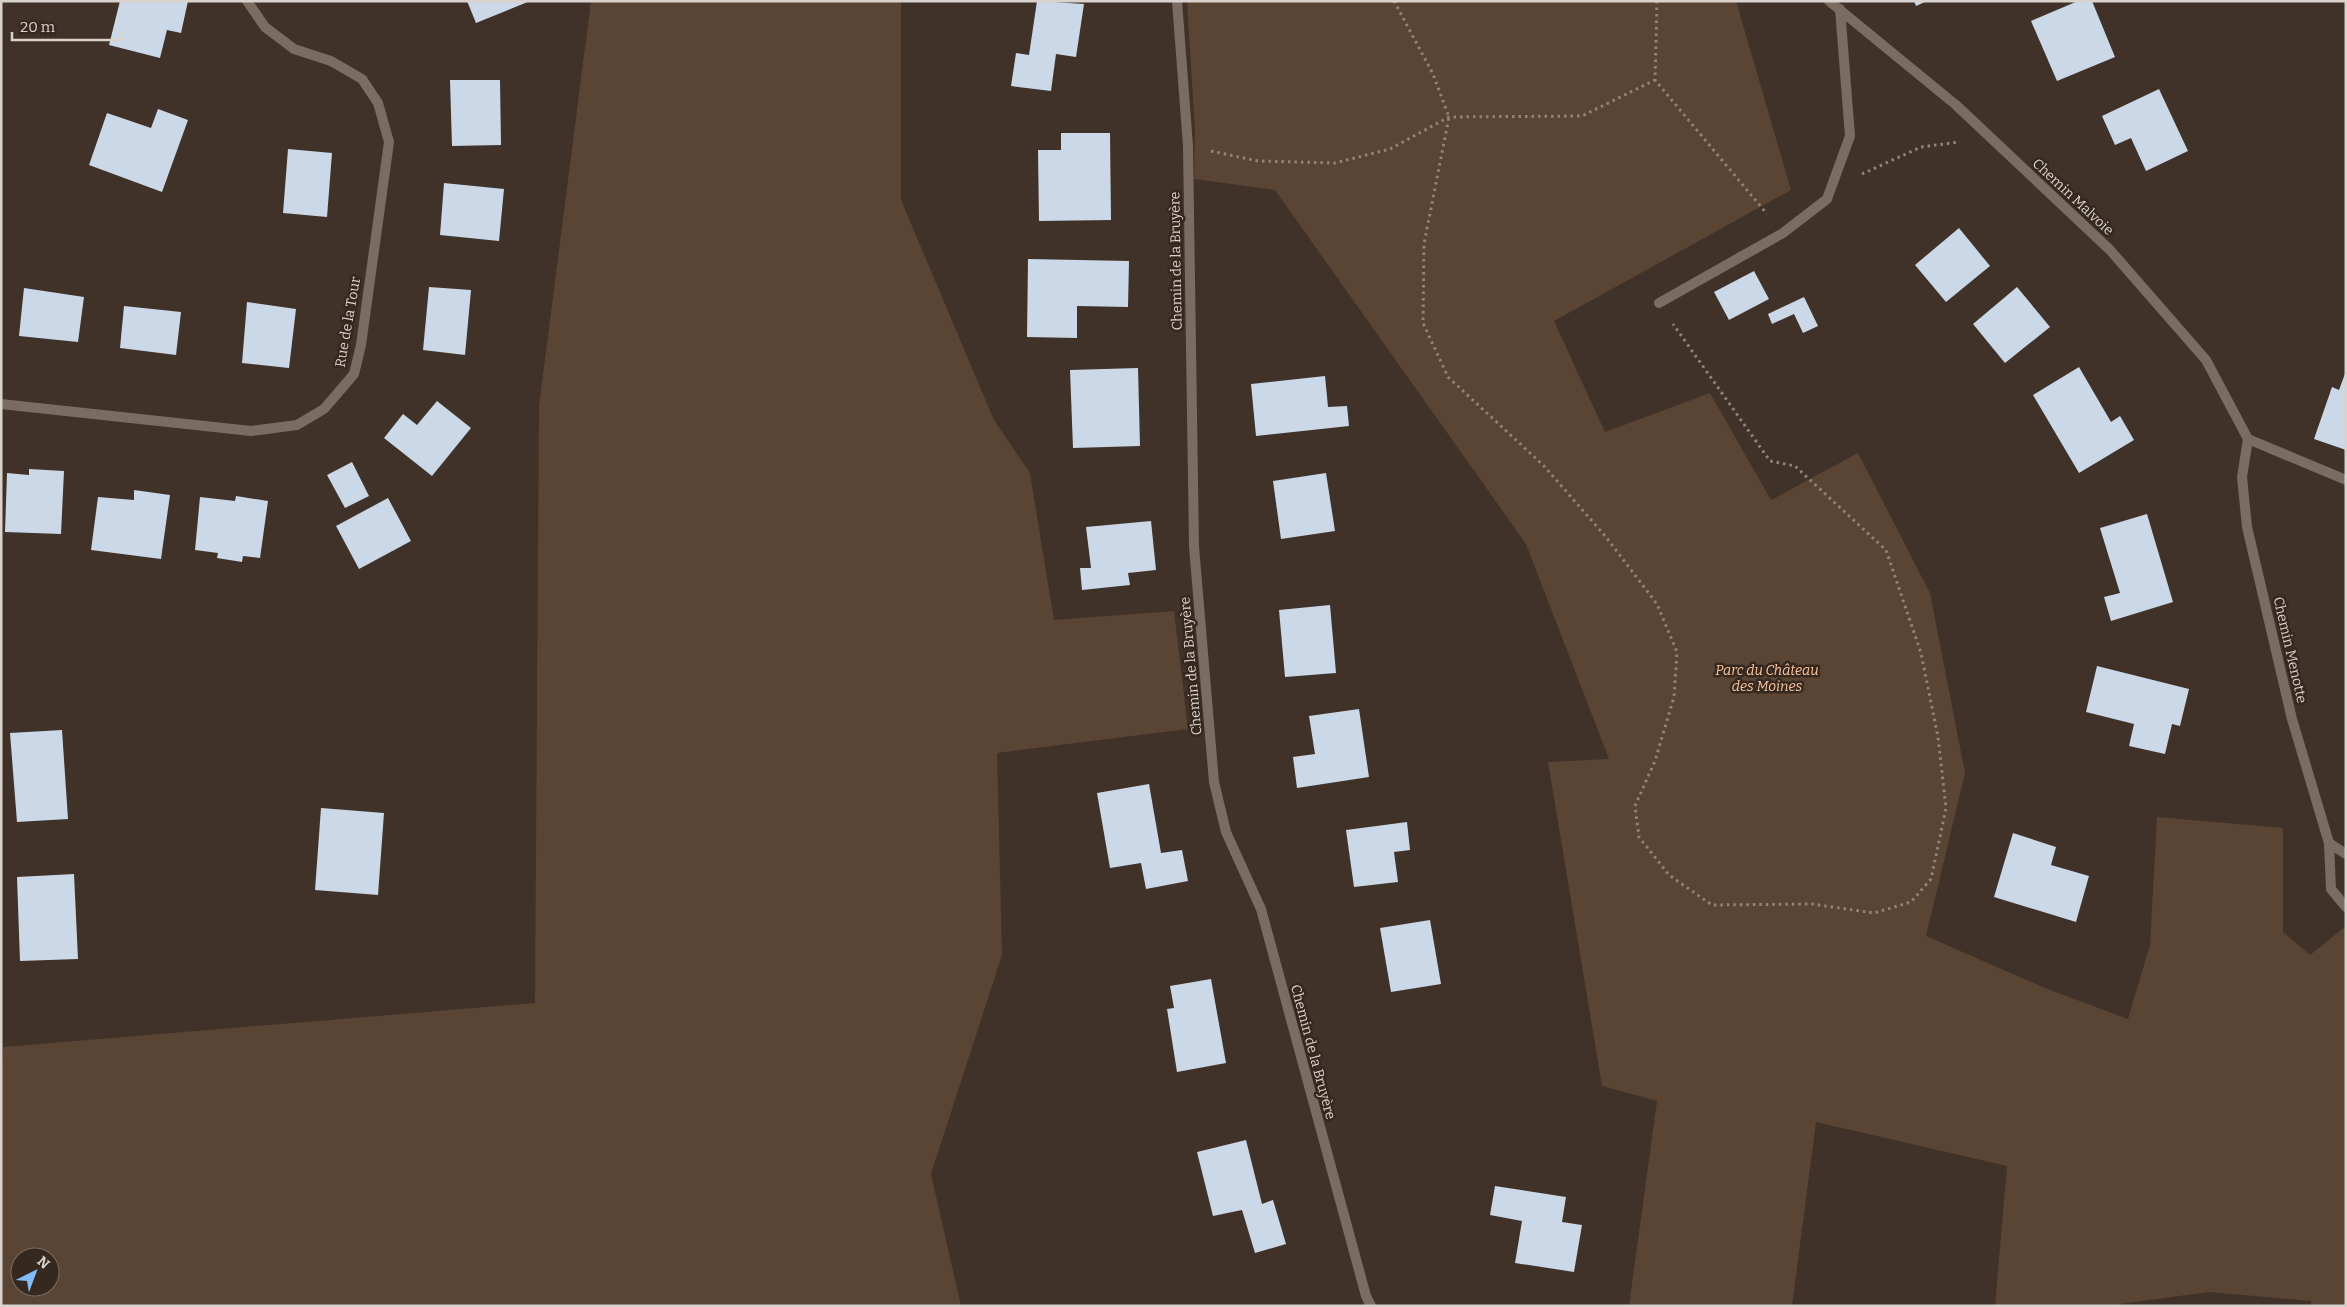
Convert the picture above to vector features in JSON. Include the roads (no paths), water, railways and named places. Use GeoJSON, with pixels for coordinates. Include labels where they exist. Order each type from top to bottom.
{"type":"FeatureCollection","features":[{"type":"Feature","properties":{"kind":"street","name":"Rue de la Tour"},"geometry":{"type":"LineString","coordinates":[[1,404],[251,431],[297,426],[324,409],[354,374],[361,345],[388,142],[378,103],[362,79],[331,60],[294,49],[265,26],[247,1]]}},
{"type":"Feature","properties":{"kind":"street","name":"Chemin de la Bruyère"},"geometry":{"type":"LineString","coordinates":[[1177,1],[1188,146],[1194,547],[1214,782],[1226,832],[1261,909],[1366,1296],[1371,1306]]}},
{"type":"Feature","properties":{"kind":"street","name":"Chemin Malvoie"},"geometry":{"type":"LineString","coordinates":[[1829,1],[1956,105],[2110,250],[2206,360],[2248,440]]}},
{"type":"Feature","properties":{"kind":"street"},"geometry":{"type":"LineString","coordinates":[[1659,303],[1783,233],[1827,199],[1850,136],[1840,9]]}},
{"type":"Feature","properties":{"kind":"street"},"geometry":{"type":"LineString","coordinates":[[2248,440],[2346,480]]}},
{"type":"Feature","properties":{"kind":"street","name":"Chemin Menotte"},"geometry":{"type":"LineString","coordinates":[[2248,440],[2242,476],[2247,527],[2292,719],[2329,843],[2332,890],[2346,907]]}},
{"type":"Feature","properties":{"kind":"street"},"geometry":{"type":"LineString","coordinates":[[2329,843],[2346,854]]}},
{"type":"Feature","properties":{"kind":"park label","name":"Parc du Château des Moines"},"geometry":{"type":"Point","coordinates":[1767,678]}}]}
